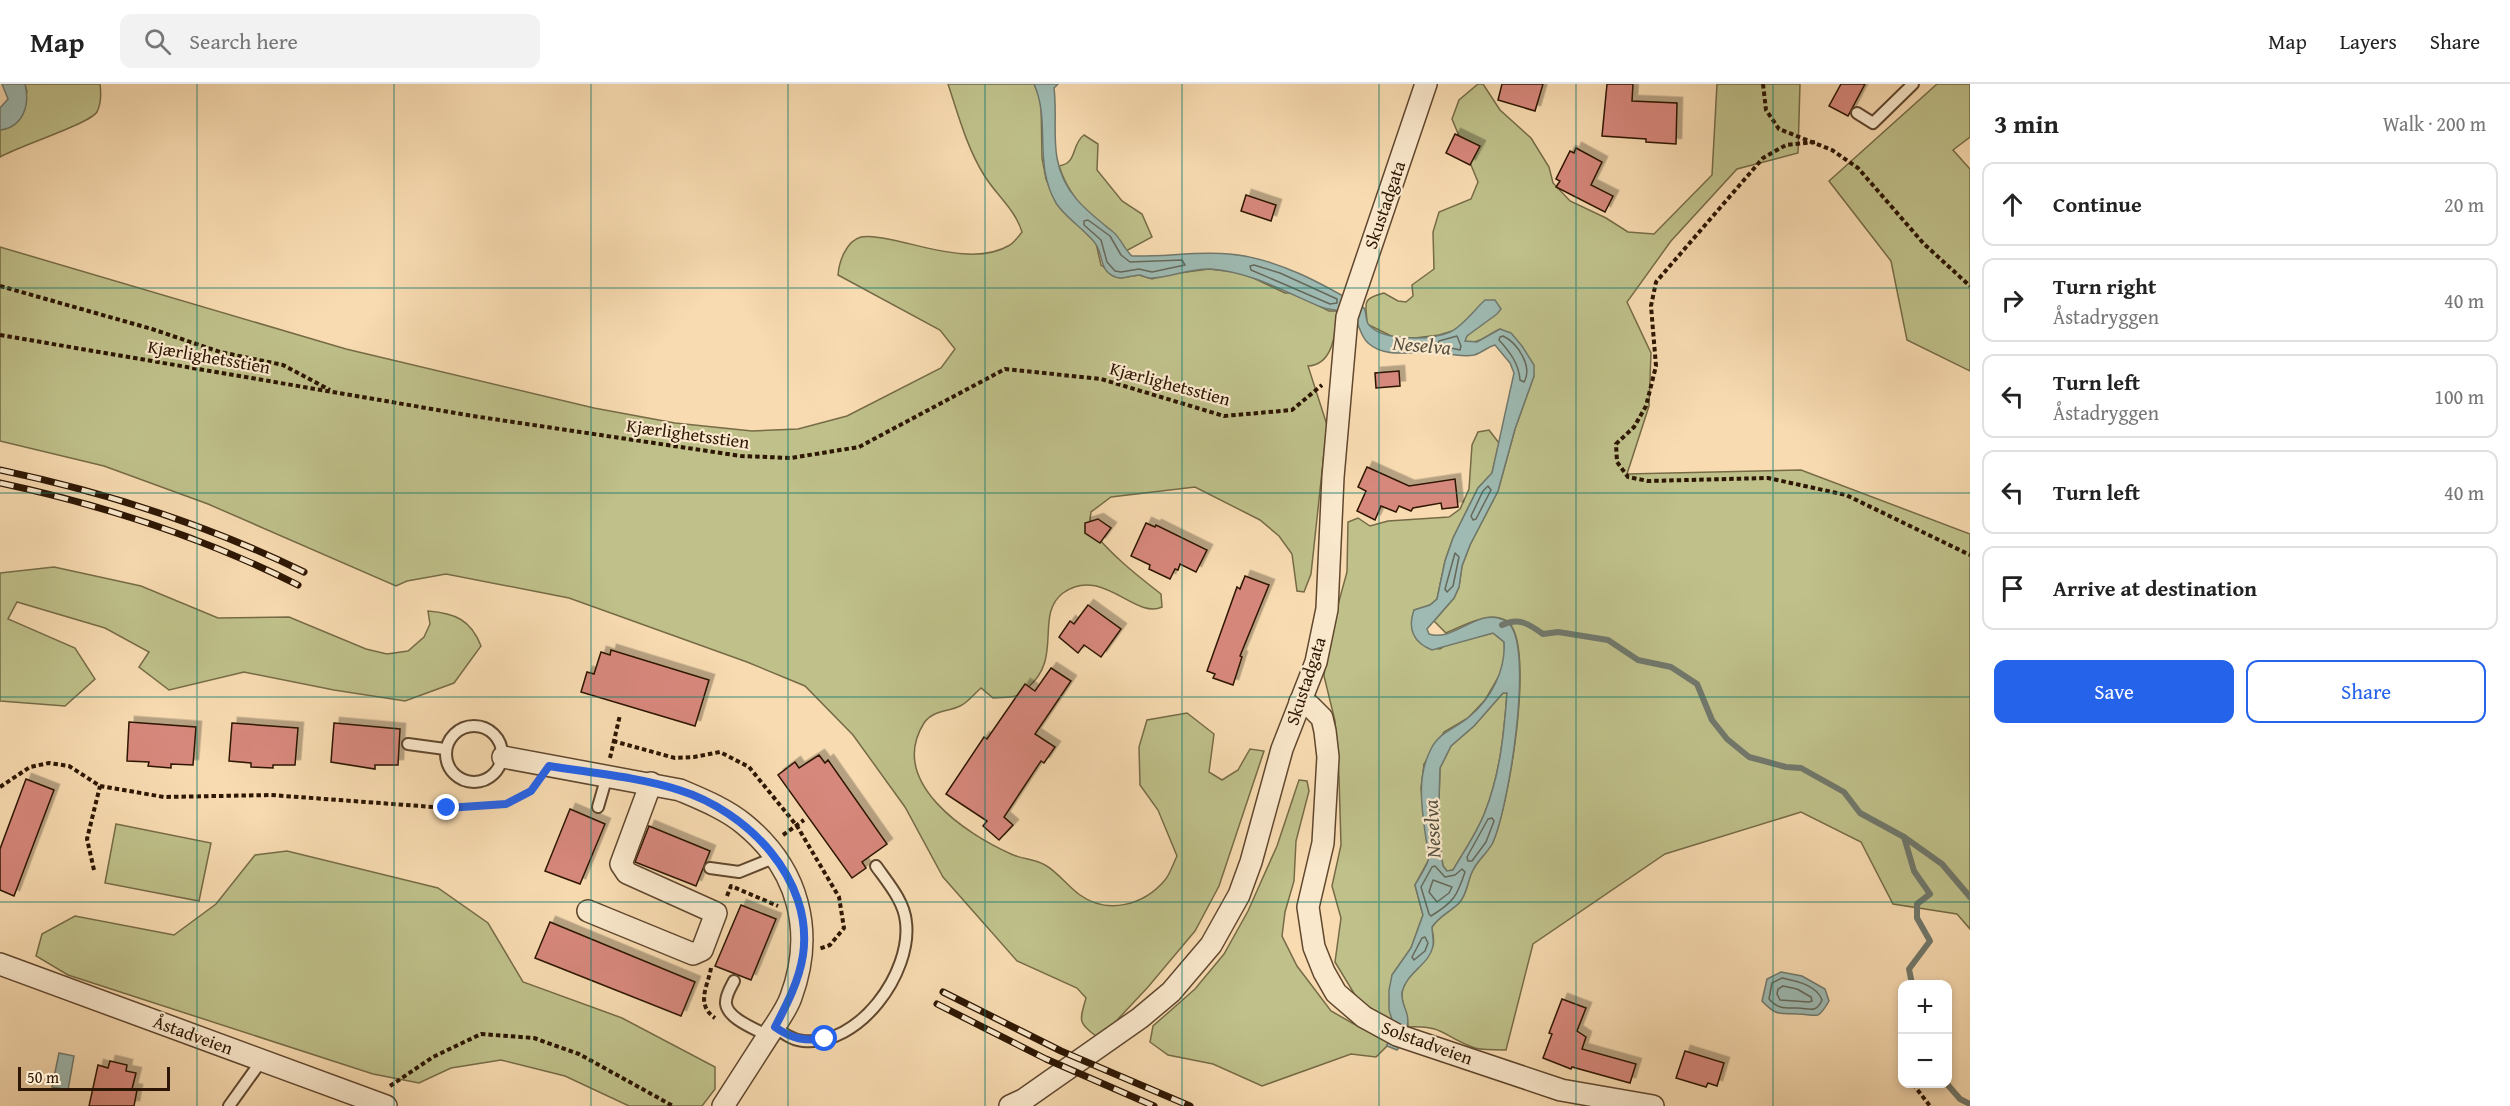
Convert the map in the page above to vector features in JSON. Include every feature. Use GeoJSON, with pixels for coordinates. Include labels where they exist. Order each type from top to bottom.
{"type":"FeatureCollection","features":[{"type":"Feature","properties":{"kind":"street","name":"Skustadgata"},"geometry":{"type":"LineString","coordinates":[[1021,1104],[1140,1018],[1171,992],[1211,945],[1239,895],[1251,862],[1282,748],[1316,662],[1327,609],[1340,370],[1350,307],[1426,84]]}},
{"type":"Feature","properties":{"kind":"street","name":"Solstadveien"},"geometry":{"type":"LineString","coordinates":[[1300,702],[1310,706],[1322,718],[1328,758],[1323,843],[1308,907],[1314,947],[1336,993],[1364,1017],[1382,1028],[1410,1039],[1561,1089],[1653,1106]]}},
{"type":"Feature","properties":{"kind":"street"},"geometry":{"type":"LineString","coordinates":[[503,757],[680,790],[705,801],[743,823],[771,851],[794,893],[801,914],[803,954],[791,999],[723,1106]]}},
{"type":"Feature","properties":{"kind":"street"},"geometry":{"type":"LineString","coordinates":[[588,911],[693,954],[702,950],[716,913],[623,869],[621,859],[651,783]]}},
{"type":"Feature","properties":{"kind":"street","name":"Åstadveien"},"geometry":{"type":"LineString","coordinates":[[0,964],[365,1096],[386,1106]]}},
{"type":"Feature","properties":{"kind":"lane"},"geometry":{"type":"LineString","coordinates":[[1857,113],[1873,123],[1912,84]]}},
{"type":"Feature","properties":{"kind":"lane"},"geometry":{"type":"LineString","coordinates":[[476,725],[489,729],[501,744],[503,757],[499,767],[488,779],[475,783],[459,780],[451,772],[446,762],[445,749],[449,739],[458,730],[476,725]]}},
{"type":"Feature","properties":{"kind":"lane"},"geometry":{"type":"LineString","coordinates":[[408,744],[445,749]]}},
{"type":"Feature","properties":{"kind":"lane"},"geometry":{"type":"LineString","coordinates":[[598,807],[607,776]]}},
{"type":"Feature","properties":{"kind":"lane"},"geometry":{"type":"LineString","coordinates":[[710,868],[739,872],[771,851]]}},
{"type":"Feature","properties":{"kind":"lane"},"geometry":{"type":"LineString","coordinates":[[734,981],[727,996],[726,1005],[730,1013],[771,1031],[803,1041],[825,1039],[848,1030],[873,1011],[900,966],[906,938],[906,922],[901,903],[876,866]]}},
{"type":"Feature","properties":{"kind":"lane"},"geometry":{"type":"LineString","coordinates":[[229,1106],[262,1060]]}},
{"type":"Feature","properties":{"kind":"path"},"geometry":{"type":"LineString","coordinates":[[1763,84],[1766,110],[1779,129],[1832,150],[1858,168],[1924,244],[1970,286]]}},
{"type":"Feature","properties":{"kind":"path"},"geometry":{"type":"LineString","coordinates":[[1815,142],[1786,145],[1763,158],[1656,282],[1652,306],[1656,366],[1646,406],[1634,428],[1616,444],[1617,462],[1628,477],[1648,481],[1768,478],[1846,495],[1970,555]]}},
{"type":"Feature","properties":{"kind":"path"},"geometry":{"type":"LineString","coordinates":[[0,286],[152,328],[220,352],[283,365],[333,392]]}},
{"type":"Feature","properties":{"kind":"path","name":"Kjærlighetsstien"},"geometry":{"type":"LineString","coordinates":[[0,335],[333,392],[741,456],[791,458],[859,447],[1005,369],[1101,379],[1224,416],[1292,410],[1340,370]]}},
{"type":"Feature","properties":{"kind":"path"},"geometry":{"type":"LineString","coordinates":[[607,776],[620,715]]}},
{"type":"Feature","properties":{"kind":"path"},"geometry":{"type":"LineString","coordinates":[[0,787],[30,767],[49,763],[69,766],[100,786],[164,797],[271,795],[447,808],[475,807],[506,804],[531,791],[549,766]]}},
{"type":"Feature","properties":{"kind":"path"},"geometry":{"type":"LineString","coordinates":[[94,870],[87,839],[100,786]]}},
{"type":"Feature","properties":{"kind":"path"},"geometry":{"type":"LineString","coordinates":[[771,851],[804,820]]}},
{"type":"Feature","properties":{"kind":"path"},"geometry":{"type":"LineString","coordinates":[[716,913],[722,908],[731,886],[801,914]]}},
{"type":"Feature","properties":{"kind":"path"},"geometry":{"type":"LineString","coordinates":[[365,1096],[395,1084],[433,1057],[481,1034],[534,1038],[579,1054],[673,1106]]}},
{"type":"Feature","properties":{"kind":"path"},"geometry":{"type":"LineString","coordinates":[[1917,1088],[1930,1106]]}},
{"type":"Feature","properties":{"kind":"green space"},"geometry":{"type":"Polygon","coordinates":[[[25,84],[100,84],[97,112],[81,123],[0,157],[0,130],[5,129],[27,92],[25,84]]]}},
{"type":"Feature","properties":{"kind":"green space"},"geometry":{"type":"Polygon","coordinates":[[[948,84],[1034,84],[1041,100],[1042,158],[1046,179],[1057,204],[1096,243],[1101,265],[1120,278],[1139,275],[1152,279],[1164,275],[1209,269],[1243,273],[1285,293],[1294,293],[1329,311],[1339,311],[1332,346],[1323,360],[1308,366],[1327,425],[1311,574],[1304,592],[1297,591],[1292,554],[1279,536],[1260,520],[1195,487],[1111,497],[1091,512],[1089,527],[1114,555],[1161,594],[1162,607],[1152,609],[1141,606],[1091,585],[1077,586],[1063,593],[1055,602],[1050,613],[1044,664],[1038,676],[1027,688],[1016,696],[993,698],[981,688],[963,705],[936,713],[928,719],[915,745],[916,766],[923,785],[954,819],[993,845],[1015,856],[1045,865],[1076,892],[1091,901],[1114,906],[1136,901],[1156,889],[1167,878],[1177,856],[1158,810],[1140,785],[1139,747],[1147,720],[1187,713],[1214,734],[1209,772],[1222,780],[1238,770],[1250,749],[1264,751],[1219,886],[1195,931],[1148,987],[1105,1033],[1096,1036],[1083,1024],[1082,1016],[1086,998],[1077,988],[1017,961],[943,877],[905,807],[853,735],[805,686],[747,662],[569,598],[446,574],[407,581],[396,586],[208,504],[104,466],[0,441],[0,247],[346,349],[594,408],[675,423],[752,431],[798,429],[847,416],[941,368],[955,349],[940,330],[838,275],[847,247],[861,237],[873,237],[952,253],[983,254],[1010,245],[1022,232],[1015,216],[978,165],[963,131],[948,84]]]}},
{"type":"Feature","properties":{"kind":"green space"},"geometry":{"type":"Polygon","coordinates":[[[1478,84],[1483,84],[1500,110],[1531,138],[1549,167],[1553,183],[1570,201],[1606,218],[1628,232],[1654,234],[1712,175],[1717,84],[1800,84],[1798,153],[1737,169],[1671,241],[1627,302],[1651,353],[1649,406],[1627,474],[1801,470],[1970,534],[1970,929],[1957,914],[1893,904],[1861,842],[1801,812],[1665,854],[1533,944],[1506,1050],[1476,1048],[1436,1030],[1408,1027],[1402,997],[1404,987],[1433,946],[1432,927],[1462,899],[1473,870],[1492,844],[1512,765],[1520,692],[1520,660],[1516,635],[1507,621],[1500,618],[1476,620],[1446,633],[1434,621],[1454,598],[1459,587],[1462,566],[1470,545],[1498,491],[1515,429],[1534,376],[1518,342],[1500,329],[1474,342],[1464,341],[1467,336],[1452,331],[1415,338],[1393,337],[1367,324],[1366,304],[1371,298],[1384,293],[1398,301],[1406,302],[1413,296],[1412,285],[1434,269],[1433,232],[1439,212],[1471,199],[1478,182],[1452,119],[1459,100],[1478,84]]]}},
{"type":"Feature","properties":{"kind":"green space"},"geometry":{"type":"Polygon","coordinates":[[[1937,84],[1970,84],[1970,137],[1953,150],[1970,169],[1970,371],[1907,340],[1891,261],[1829,181],[1937,84]]]}},
{"type":"Feature","properties":{"kind":"green space"},"geometry":{"type":"Polygon","coordinates":[[[1084,135],[1098,144],[1097,170],[1122,201],[1142,214],[1152,237],[1126,251],[1114,234],[1075,198],[1059,166],[1069,161],[1077,143],[1084,135]]]}},
{"type":"Feature","properties":{"kind":"green space"},"geometry":{"type":"Polygon","coordinates":[[[1489,430],[1499,443],[1492,473],[1478,488],[1453,538],[1445,561],[1437,599],[1430,605],[1414,610],[1413,626],[1419,642],[1440,649],[1446,645],[1493,633],[1504,642],[1505,655],[1500,674],[1485,700],[1468,718],[1444,732],[1424,764],[1421,788],[1429,859],[1415,885],[1423,915],[1411,948],[1392,975],[1393,1023],[1358,1000],[1335,962],[1341,918],[1332,886],[1341,845],[1335,721],[1324,676],[1327,645],[1347,572],[1348,522],[1358,518],[1370,526],[1388,521],[1449,517],[1460,509],[1469,489],[1472,445],[1478,432],[1489,430]]]}},
{"type":"Feature","properties":{"kind":"green space"},"geometry":{"type":"Polygon","coordinates":[[[54,567],[141,586],[218,618],[289,617],[366,649],[387,654],[408,651],[424,637],[430,624],[428,611],[438,612],[461,619],[472,630],[481,646],[454,683],[405,701],[244,672],[169,690],[139,667],[149,652],[105,628],[17,602],[8,619],[75,648],[95,679],[65,706],[0,701],[0,573],[54,567]]]}},
{"type":"Feature","properties":{"kind":"green space"},"geometry":{"type":"Polygon","coordinates":[[[1503,693],[1507,693],[1503,739],[1490,798],[1482,820],[1470,842],[1453,870],[1447,871],[1443,866],[1438,832],[1440,768],[1451,746],[1474,726],[1503,693]]]}},
{"type":"Feature","properties":{"kind":"green space"},"geometry":{"type":"Polygon","coordinates":[[[1299,780],[1307,781],[1309,791],[1296,841],[1294,881],[1285,912],[1282,936],[1297,966],[1331,1011],[1361,1028],[1389,1039],[1387,1046],[1376,1057],[1351,1054],[1262,1086],[1213,1064],[1168,1055],[1150,1042],[1153,1026],[1195,989],[1224,954],[1248,911],[1277,846],[1299,780]]]}},
{"type":"Feature","properties":{"kind":"green space"},"geometry":{"type":"Polygon","coordinates":[[[116,824],[211,843],[199,901],[105,883],[116,824]]]}},
{"type":"Feature","properties":{"kind":"green space"},"geometry":{"type":"Polygon","coordinates":[[[287,851],[438,888],[488,923],[523,982],[622,1018],[715,1067],[715,1089],[702,1106],[629,1106],[565,1076],[501,1060],[451,1068],[419,1083],[373,1074],[68,975],[36,956],[42,934],[75,916],[174,935],[216,904],[255,855],[287,851]]]}},
{"type":"Feature","properties":{"kind":"water"},"geometry":{"type":"Polygon","coordinates":[[[2,84],[25,84],[27,99],[20,119],[8,128],[0,130],[0,108],[8,99],[2,84]]]}},
{"type":"Feature","properties":{"kind":"water","name":"Neselva"},"geometry":{"type":"Polygon","coordinates":[[[1034,84],[1058,84],[1054,88],[1055,132],[1060,170],[1077,200],[1115,234],[1132,256],[1217,253],[1247,256],[1265,261],[1316,281],[1364,308],[1369,325],[1376,331],[1396,337],[1420,338],[1442,335],[1464,322],[1485,300],[1495,300],[1501,309],[1467,336],[1465,341],[1477,342],[1500,329],[1511,333],[1534,365],[1534,376],[1515,429],[1498,491],[1470,545],[1454,598],[1427,629],[1429,634],[1438,635],[1477,620],[1497,618],[1507,622],[1515,636],[1519,661],[1519,693],[1505,799],[1492,844],[1473,870],[1462,899],[1432,927],[1431,952],[1404,985],[1402,997],[1407,1026],[1405,1037],[1397,1050],[1387,1046],[1393,1023],[1389,1010],[1389,990],[1392,975],[1411,948],[1423,915],[1415,885],[1429,859],[1422,805],[1423,771],[1434,743],[1469,717],[1484,702],[1496,683],[1504,653],[1504,642],[1493,633],[1432,650],[1417,639],[1412,629],[1412,617],[1414,610],[1430,605],[1437,599],[1445,561],[1453,538],[1478,488],[1492,473],[1514,373],[1510,363],[1495,345],[1468,356],[1437,352],[1391,353],[1383,351],[1366,341],[1355,319],[1347,314],[1326,309],[1240,274],[1204,269],[1151,278],[1140,275],[1123,278],[1113,276],[1106,270],[1094,241],[1060,209],[1049,188],[1043,158],[1039,98],[1034,84]],[[1503,693],[1474,726],[1451,746],[1440,768],[1438,832],[1443,866],[1447,871],[1453,870],[1470,842],[1482,820],[1490,798],[1500,754],[1507,693],[1503,693]]]}},
{"type":"Feature","properties":{"kind":"water"},"geometry":{"type":"Polygon","coordinates":[[[1781,972],[1802,976],[1825,989],[1829,1001],[1822,1012],[1816,1015],[1782,1013],[1767,1006],[1762,1001],[1767,979],[1781,972]]]}},
{"type":"Feature","properties":{"kind":"water"},"geometry":{"type":"Polygon","coordinates":[[[59,1053],[74,1056],[68,1090],[52,1087],[59,1053]]]}},
{"type":"Feature","properties":{"kind":"building"},"geometry":{"type":"Polygon","coordinates":[[[1502,84],[1543,84],[1535,111],[1498,100],[1502,84]]]}},
{"type":"Feature","properties":{"kind":"building"},"geometry":{"type":"Polygon","coordinates":[[[1607,84],[1633,84],[1632,101],[1677,103],[1676,144],[1602,136],[1607,84]]]}},
{"type":"Feature","properties":{"kind":"building"},"geometry":{"type":"Polygon","coordinates":[[[1841,84],[1865,84],[1848,116],[1829,106],[1841,84]]]}},
{"type":"Feature","properties":{"kind":"building"},"geometry":{"type":"Polygon","coordinates":[[[1455,134],[1480,146],[1470,165],[1446,153],[1455,134]]]}},
{"type":"Feature","properties":{"kind":"building"},"geometry":{"type":"Polygon","coordinates":[[[1576,148],[1602,162],[1591,185],[1613,196],[1605,212],[1556,187],[1560,181],[1556,179],[1570,151],[1574,153],[1576,148]]]}},
{"type":"Feature","properties":{"kind":"building"},"geometry":{"type":"Polygon","coordinates":[[[1246,195],[1276,205],[1271,221],[1241,211],[1246,195]]]}},
{"type":"Feature","properties":{"kind":"building"},"geometry":{"type":"Polygon","coordinates":[[[1399,371],[1400,386],[1376,388],[1375,373],[1399,371]]]}},
{"type":"Feature","properties":{"kind":"building"},"geometry":{"type":"Polygon","coordinates":[[[1367,467],[1409,486],[1455,479],[1458,507],[1442,509],[1441,503],[1413,508],[1411,511],[1399,506],[1396,512],[1381,506],[1375,520],[1357,511],[1366,491],[1358,487],[1367,467]]]}},
{"type":"Feature","properties":{"kind":"building"},"geometry":{"type":"Polygon","coordinates":[[[1098,519],[1111,528],[1100,543],[1085,533],[1085,523],[1098,519]]]}},
{"type":"Feature","properties":{"kind":"building"},"geometry":{"type":"Polygon","coordinates":[[[1146,523],[1155,527],[1156,525],[1207,550],[1196,572],[1180,564],[1170,579],[1149,569],[1150,565],[1131,556],[1146,523]]]}},
{"type":"Feature","properties":{"kind":"building"},"geometry":{"type":"Polygon","coordinates":[[[1245,576],[1269,585],[1240,656],[1242,657],[1233,685],[1213,678],[1215,674],[1207,671],[1237,587],[1240,589],[1245,576]]]}},
{"type":"Feature","properties":{"kind":"building"},"geometry":{"type":"Polygon","coordinates":[[[1088,605],[1121,629],[1101,657],[1084,645],[1078,653],[1059,637],[1070,621],[1074,624],[1088,605]]]}},
{"type":"Feature","properties":{"kind":"building"},"geometry":{"type":"Polygon","coordinates":[[[611,650],[709,680],[695,726],[581,692],[587,672],[594,674],[601,652],[610,655],[611,650]]]}},
{"type":"Feature","properties":{"kind":"building"},"geometry":{"type":"Polygon","coordinates":[[[1051,668],[1071,681],[1035,734],[1055,747],[1044,763],[1041,761],[1004,817],[1013,825],[999,840],[983,826],[987,821],[946,794],[984,737],[987,739],[1025,684],[1035,691],[1051,668]]]}},
{"type":"Feature","properties":{"kind":"building"},"geometry":{"type":"Polygon","coordinates":[[[129,722],[196,727],[193,765],[171,764],[171,768],[148,766],[149,762],[127,761],[129,722]]]}},
{"type":"Feature","properties":{"kind":"building"},"geometry":{"type":"Polygon","coordinates":[[[232,723],[298,728],[295,765],[273,765],[273,768],[251,767],[251,763],[229,761],[232,723]]]}},
{"type":"Feature","properties":{"kind":"building"},"geometry":{"type":"Polygon","coordinates":[[[334,723],[400,729],[398,765],[375,765],[375,769],[331,762],[334,723]]]}},
{"type":"Feature","properties":{"kind":"building"},"geometry":{"type":"Polygon","coordinates":[[[819,755],[825,763],[828,760],[887,844],[862,862],[866,868],[852,878],[778,775],[795,762],[799,768],[819,755]]]}},
{"type":"Feature","properties":{"kind":"building"},"geometry":{"type":"Polygon","coordinates":[[[26,779],[54,790],[14,896],[0,890],[0,849],[26,779]]]}},
{"type":"Feature","properties":{"kind":"building"},"geometry":{"type":"Polygon","coordinates":[[[570,809],[605,824],[580,884],[545,871],[570,809]]]}},
{"type":"Feature","properties":{"kind":"building"},"geometry":{"type":"Polygon","coordinates":[[[649,826],[710,851],[696,886],[635,862],[649,826]]]}},
{"type":"Feature","properties":{"kind":"building"},"geometry":{"type":"Polygon","coordinates":[[[741,905],[776,919],[751,980],[715,966],[741,905]]]}},
{"type":"Feature","properties":{"kind":"building"},"geometry":{"type":"Polygon","coordinates":[[[550,922],[695,982],[681,1016],[535,958],[550,922]]]}},
{"type":"Feature","properties":{"kind":"building"},"geometry":{"type":"Polygon","coordinates":[[[1562,999],[1586,1008],[1577,1031],[1586,1037],[1582,1049],[1636,1064],[1630,1083],[1572,1067],[1571,1069],[1543,1058],[1552,1034],[1549,1033],[1562,999]]]}},
{"type":"Feature","properties":{"kind":"building"},"geometry":{"type":"Polygon","coordinates":[[[1685,1051],[1724,1063],[1717,1086],[1708,1083],[1706,1087],[1676,1078],[1685,1051]]]}},
{"type":"Feature","properties":{"kind":"building"},"geometry":{"type":"Polygon","coordinates":[[[110,1061],[127,1065],[126,1071],[136,1073],[132,1089],[137,1090],[134,1106],[89,1106],[98,1065],[108,1068],[110,1061]]]}},
{"type":"Feature","properties":{"kind":"waterway"},"geometry":{"type":"LineString","coordinates":[[1502,625],[1519,622],[1543,634],[1558,632],[1608,640],[1638,660],[1671,667],[1697,684],[1712,720],[1727,739],[1749,757],[1786,767],[1801,768],[1844,792],[1860,813],[1904,837],[1942,864],[1970,897]]}},
{"type":"Feature","properties":{"kind":"waterway"},"geometry":{"type":"LineString","coordinates":[[1904,837],[1914,871],[1930,894],[1917,904],[1917,918],[1930,941],[1909,969],[1911,980]]}},
{"type":"Feature","properties":{"kind":"waterway"},"geometry":{"type":"LineString","coordinates":[[1950,1088],[1960,1099],[1970,1104]]}},
{"type":"Feature","properties":{"kind":"railway"},"geometry":{"type":"LineString","coordinates":[[0,470],[78,489],[155,512],[231,539],[304,572]]}},
{"type":"Feature","properties":{"kind":"railway"},"geometry":{"type":"LineString","coordinates":[[0,483],[77,502],[190,538],[227,552],[298,585]]}},
{"type":"Feature","properties":{"kind":"railway"},"geometry":{"type":"LineString","coordinates":[[943,992],[1061,1051],[1190,1106]]}},
{"type":"Feature","properties":{"kind":"railway"},"geometry":{"type":"LineString","coordinates":[[937,1004],[1046,1059],[1154,1106]]}},
{"type":"Feature","properties":{"kind":"route"},"geometry":{"type":"LineString","coordinates":[[447,808],[506,804],[531,791],[549,766],[680,790],[705,801],[743,823],[776,857],[794,893],[801,914],[803,954],[791,999],[775,1027],[788,1036],[803,1041],[825,1039]]}}]}
